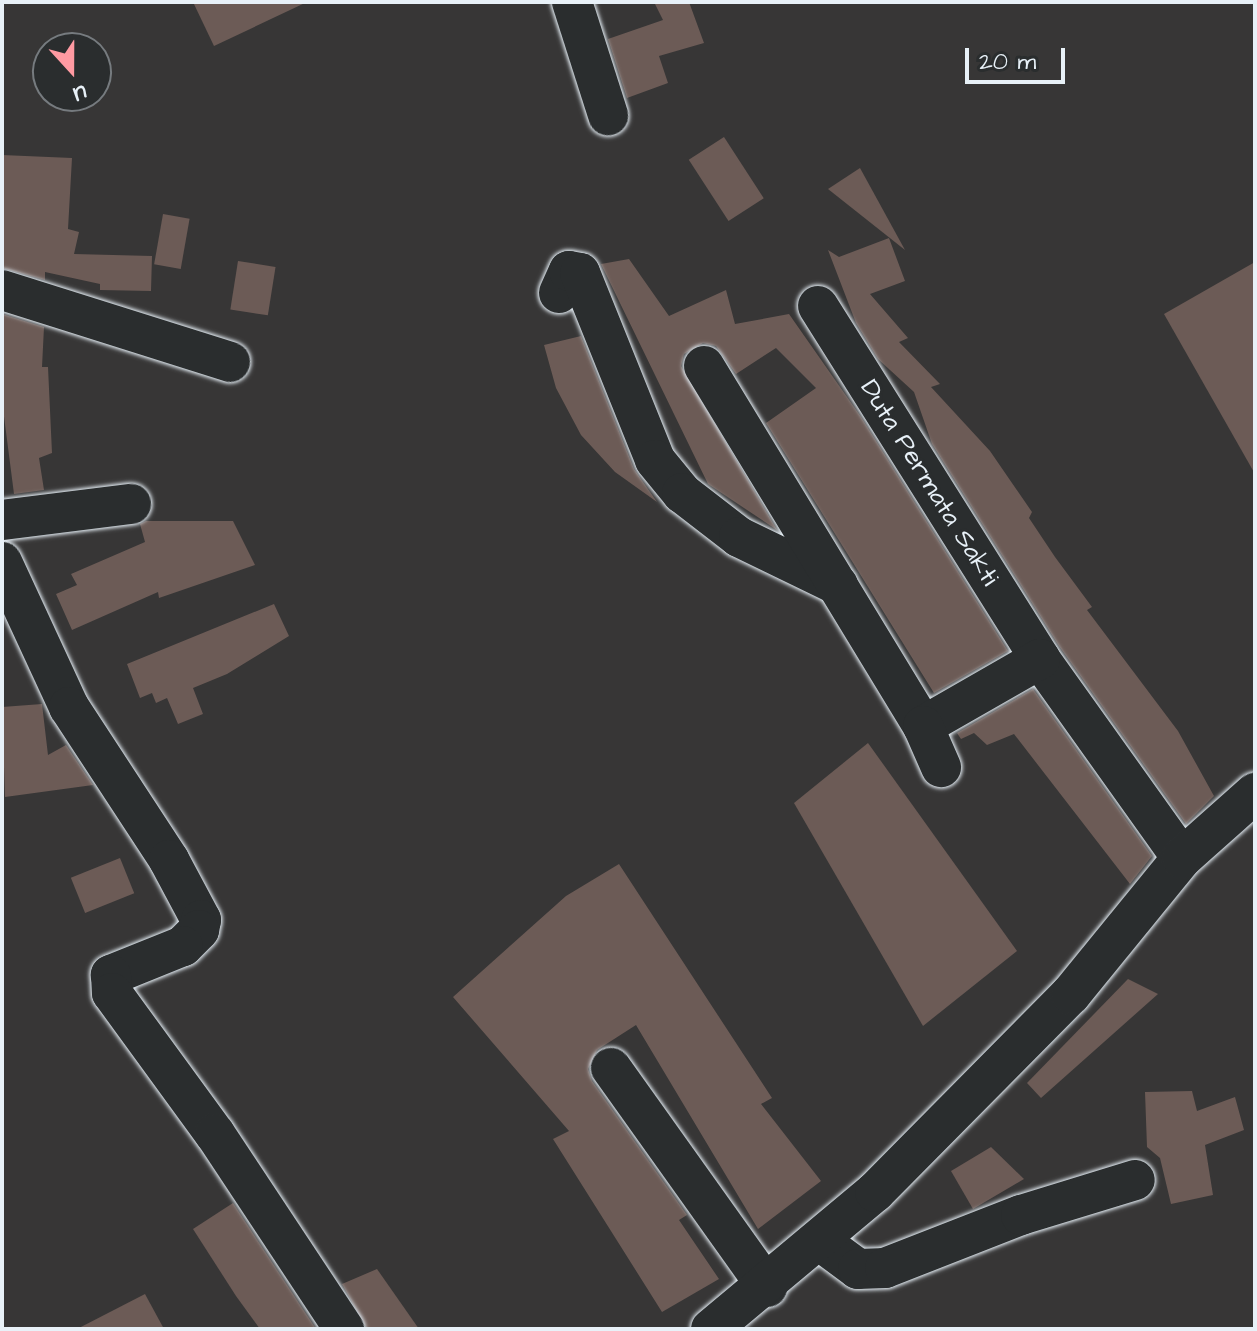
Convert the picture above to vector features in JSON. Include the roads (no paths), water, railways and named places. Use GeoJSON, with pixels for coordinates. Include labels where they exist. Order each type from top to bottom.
{"type":"FeatureCollection","features":[{"type":"Feature","properties":{"kind":"street"},"geometry":{"type":"LineString","coordinates":[[572,2],[608,115]]}},
{"type":"Feature","properties":{"kind":"street"},"geometry":{"type":"LineString","coordinates":[[559,293],[569,271],[580,273],[655,460],[682,493],[739,537],[838,585]]}},
{"type":"Feature","properties":{"kind":"street"},"geometry":{"type":"LineString","coordinates":[[2,290],[230,362]]}},
{"type":"Feature","properties":{"kind":"street","name":"Duta Permata Sakti"},"geometry":{"type":"LineString","coordinates":[[818,306],[1040,659],[1182,858]]}},
{"type":"Feature","properties":{"kind":"street"},"geometry":{"type":"LineString","coordinates":[[704,366],[923,726],[941,767]]}},
{"type":"Feature","properties":{"kind":"street"},"geometry":{"type":"LineString","coordinates":[[2,520],[131,504]]}},
{"type":"Feature","properties":{"kind":"street"},"geometry":{"type":"LineString","coordinates":[[2,562],[69,707],[169,860],[201,920],[199,930],[183,946],[111,975],[112,993],[215,1134],[344,1329]]}},
{"type":"Feature","properties":{"kind":"street"},"geometry":{"type":"LineString","coordinates":[[923,726],[1040,659]]}},
{"type":"Feature","properties":{"kind":"street"},"geometry":{"type":"LineString","coordinates":[[711,1329],[767,1287],[820,1241],[1071,994],[1182,858],[1255,793]]}},
{"type":"Feature","properties":{"kind":"street"},"geometry":{"type":"LineString","coordinates":[[611,1068],[767,1287]]}},
{"type":"Feature","properties":{"kind":"street"},"geometry":{"type":"LineString","coordinates":[[820,1241],[858,1269],[885,1268],[1021,1215],[1135,1180]]}}]}
